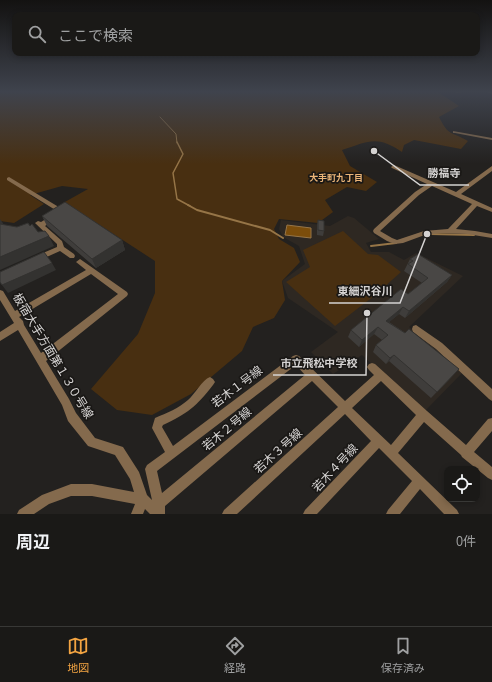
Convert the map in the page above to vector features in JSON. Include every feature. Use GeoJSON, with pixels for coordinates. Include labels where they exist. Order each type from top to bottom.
{"type":"FeatureCollection","features":[{"type":"Feature","properties":{"kind":"street"},"geometry":{"type":"LineString","coordinates":[[455,132],[492,139]]}},
{"type":"Feature","properties":{"kind":"street"},"geometry":{"type":"LineString","coordinates":[[394,167],[492,210]]}},
{"type":"Feature","properties":{"kind":"street"},"geometry":{"type":"LineString","coordinates":[[457,194],[492,168]]}},
{"type":"Feature","properties":{"kind":"street"},"geometry":{"type":"LineString","coordinates":[[9,179],[60,210],[58,214],[40,224],[60,243],[61,248],[72,256]]}},
{"type":"Feature","properties":{"kind":"street"},"geometry":{"type":"LineString","coordinates":[[432,183],[417,193],[393,218],[376,230],[391,240],[398,242],[412,236],[426,233],[480,233],[492,236]]}},
{"type":"Feature","properties":{"kind":"street"},"geometry":{"type":"LineString","coordinates":[[449,232],[476,203]]}},
{"type":"Feature","properties":{"kind":"street"},"geometry":{"type":"LineString","coordinates":[[34,260],[61,248]]}},
{"type":"Feature","properties":{"kind":"street"},"geometry":{"type":"LineString","coordinates":[[41,359],[124,294],[90,271],[80,262]]}},
{"type":"Feature","properties":{"kind":"street"},"geometry":{"type":"LineString","coordinates":[[14,316],[90,271]]}},
{"type":"Feature","properties":{"kind":"street","name":"板宿大手方面第１３０号線"},"geometry":{"type":"LineString","coordinates":[[0,294],[41,359],[66,402],[72,417],[92,442],[119,451],[135,476],[142,499]]}},
{"type":"Feature","properties":{"kind":"street"},"geometry":{"type":"LineString","coordinates":[[0,337],[20,324]]}},
{"type":"Feature","properties":{"kind":"street"},"geometry":{"type":"LineString","coordinates":[[416,329],[439,346],[492,396]]}},
{"type":"Feature","properties":{"kind":"street","name":"若木１号線"},"geometry":{"type":"LineString","coordinates":[[159,510],[151,469],[296,359],[452,514]]}},
{"type":"Feature","properties":{"kind":"street"},"geometry":{"type":"LineString","coordinates":[[372,367],[423,415],[492,474]]}},
{"type":"Feature","properties":{"kind":"street","name":"若木２号線"},"geometry":{"type":"LineString","coordinates":[[159,510],[312,376]]}},
{"type":"Feature","properties":{"kind":"street","name":"若木３号線"},"geometry":{"type":"LineString","coordinates":[[228,514],[381,376]]}},
{"type":"Feature","properties":{"kind":"street"},"geometry":{"type":"LineString","coordinates":[[171,453],[157,428],[159,422],[184,410],[195,400],[210,382]]}},
{"type":"Feature","properties":{"kind":"street"},"geometry":{"type":"LineString","coordinates":[[391,453],[423,415]]}},
{"type":"Feature","properties":{"kind":"street"},"geometry":{"type":"LineString","coordinates":[[466,453],[492,423]]}},
{"type":"Feature","properties":{"kind":"street","name":"若木４号線"},"geometry":{"type":"LineString","coordinates":[[309,514],[379,440]]}},
{"type":"Feature","properties":{"kind":"street"},"geometry":{"type":"LineString","coordinates":[[392,514],[419,481]]}},
{"type":"Feature","properties":{"kind":"street"},"geometry":{"type":"LineString","coordinates":[[23,514],[46,499],[71,490],[92,490],[142,499],[159,510]]}},
{"type":"Feature","properties":{"kind":"street"},"geometry":{"type":"LineString","coordinates":[[137,514],[142,499]]}},
{"type":"Feature","properties":{"kind":"shaded area"},"geometry":{"type":"Polygon","coordinates":[[[0,116],[441,116],[439,117],[448,131],[468,141],[461,149],[414,140],[404,145],[402,152],[386,143],[373,141],[342,150],[350,166],[377,182],[366,191],[347,187],[325,200],[333,212],[318,223],[279,219],[274,229],[279,239],[294,248],[300,262],[282,281],[285,300],[274,318],[253,327],[242,351],[191,394],[152,415],[117,410],[91,389],[138,334],[155,293],[155,261],[92,220],[68,211],[63,203],[88,189],[62,186],[30,195],[44,204],[14,223],[0,221],[0,116]]]}},
{"type":"Feature","properties":{"kind":"shaded area"},"geometry":{"type":"Polygon","coordinates":[[[348,216],[354,218],[379,239],[366,243],[371,252],[389,252],[404,260],[416,253],[463,276],[409,327],[463,372],[424,412],[362,355],[333,374],[311,352],[338,332],[288,298],[282,281],[305,264],[299,246],[283,237],[279,229],[281,220],[330,226],[348,216]]]}},
{"type":"Feature","properties":{"kind":"shaded area"},"geometry":{"type":"Polygon","coordinates":[[[287,225],[311,228],[311,238],[285,235],[287,225]]]}},
{"type":"Feature","properties":{"kind":"shaded area"},"geometry":{"type":"Polygon","coordinates":[[[343,231],[368,254],[378,255],[401,272],[374,296],[335,326],[286,282],[310,267],[303,250],[343,231]]]}},
{"type":"Feature","properties":{"kind":"building"},"geometry":{"type":"Polygon","coordinates":[[[65,202],[122,240],[92,259],[42,216],[65,202]]]}},
{"type":"Feature","properties":{"kind":"building"},"geometry":{"type":"Polygon","coordinates":[[[318,220],[324,221],[324,231],[318,230],[318,220]]]}},
{"type":"Feature","properties":{"kind":"building"},"geometry":{"type":"Polygon","coordinates":[[[28,223],[30,226],[32,224],[38,232],[45,231],[49,236],[0,257],[0,224],[17,227],[28,223]]]}},
{"type":"Feature","properties":{"kind":"building"},"geometry":{"type":"Polygon","coordinates":[[[44,252],[52,263],[2,285],[0,282],[0,272],[44,252]]]}},
{"type":"Feature","properties":{"kind":"building"},"geometry":{"type":"Polygon","coordinates":[[[418,254],[452,275],[409,311],[403,307],[386,321],[405,333],[409,329],[459,369],[437,392],[394,355],[390,358],[376,345],[388,335],[378,327],[362,340],[351,330],[401,289],[408,294],[428,278],[408,264],[413,261],[410,259],[418,254]]]}},
{"type":"Feature","properties":{"kind":"waterway"},"geometry":{"type":"LineString","coordinates":[[160,117],[176,134],[177,143]]}},
{"type":"Feature","properties":{"kind":"waterway"},"geometry":{"type":"LineString","coordinates":[[177,142],[183,154],[173,173],[177,199],[190,206]]}},
{"type":"Feature","properties":{"kind":"waterway"},"geometry":{"type":"LineString","coordinates":[[188,205],[197,210],[270,230],[283,238]]}},
{"type":"Feature","properties":{"kind":"waterway"},"geometry":{"type":"LineString","coordinates":[[431,234],[474,235]]}},
{"type":"Feature","properties":{"kind":"waterway"},"geometry":{"type":"LineString","coordinates":[[371,246],[396,243]]}},
{"type":"Feature","properties":{"kind":"place","name":"勝福寺"},"geometry":{"type":"Point","coordinates":[374,151]}},
{"type":"Feature","properties":{"kind":"place","name":"東細沢谷川"},"geometry":{"type":"Point","coordinates":[427,234]}},
{"type":"Feature","properties":{"kind":"place","name":"市立飛松中学校"},"geometry":{"type":"Point","coordinates":[367,313]}},
{"type":"Feature","properties":{"kind":"district","name":"大手町九丁目"},"geometry":{"type":"Point","coordinates":[336,178]}}]}
